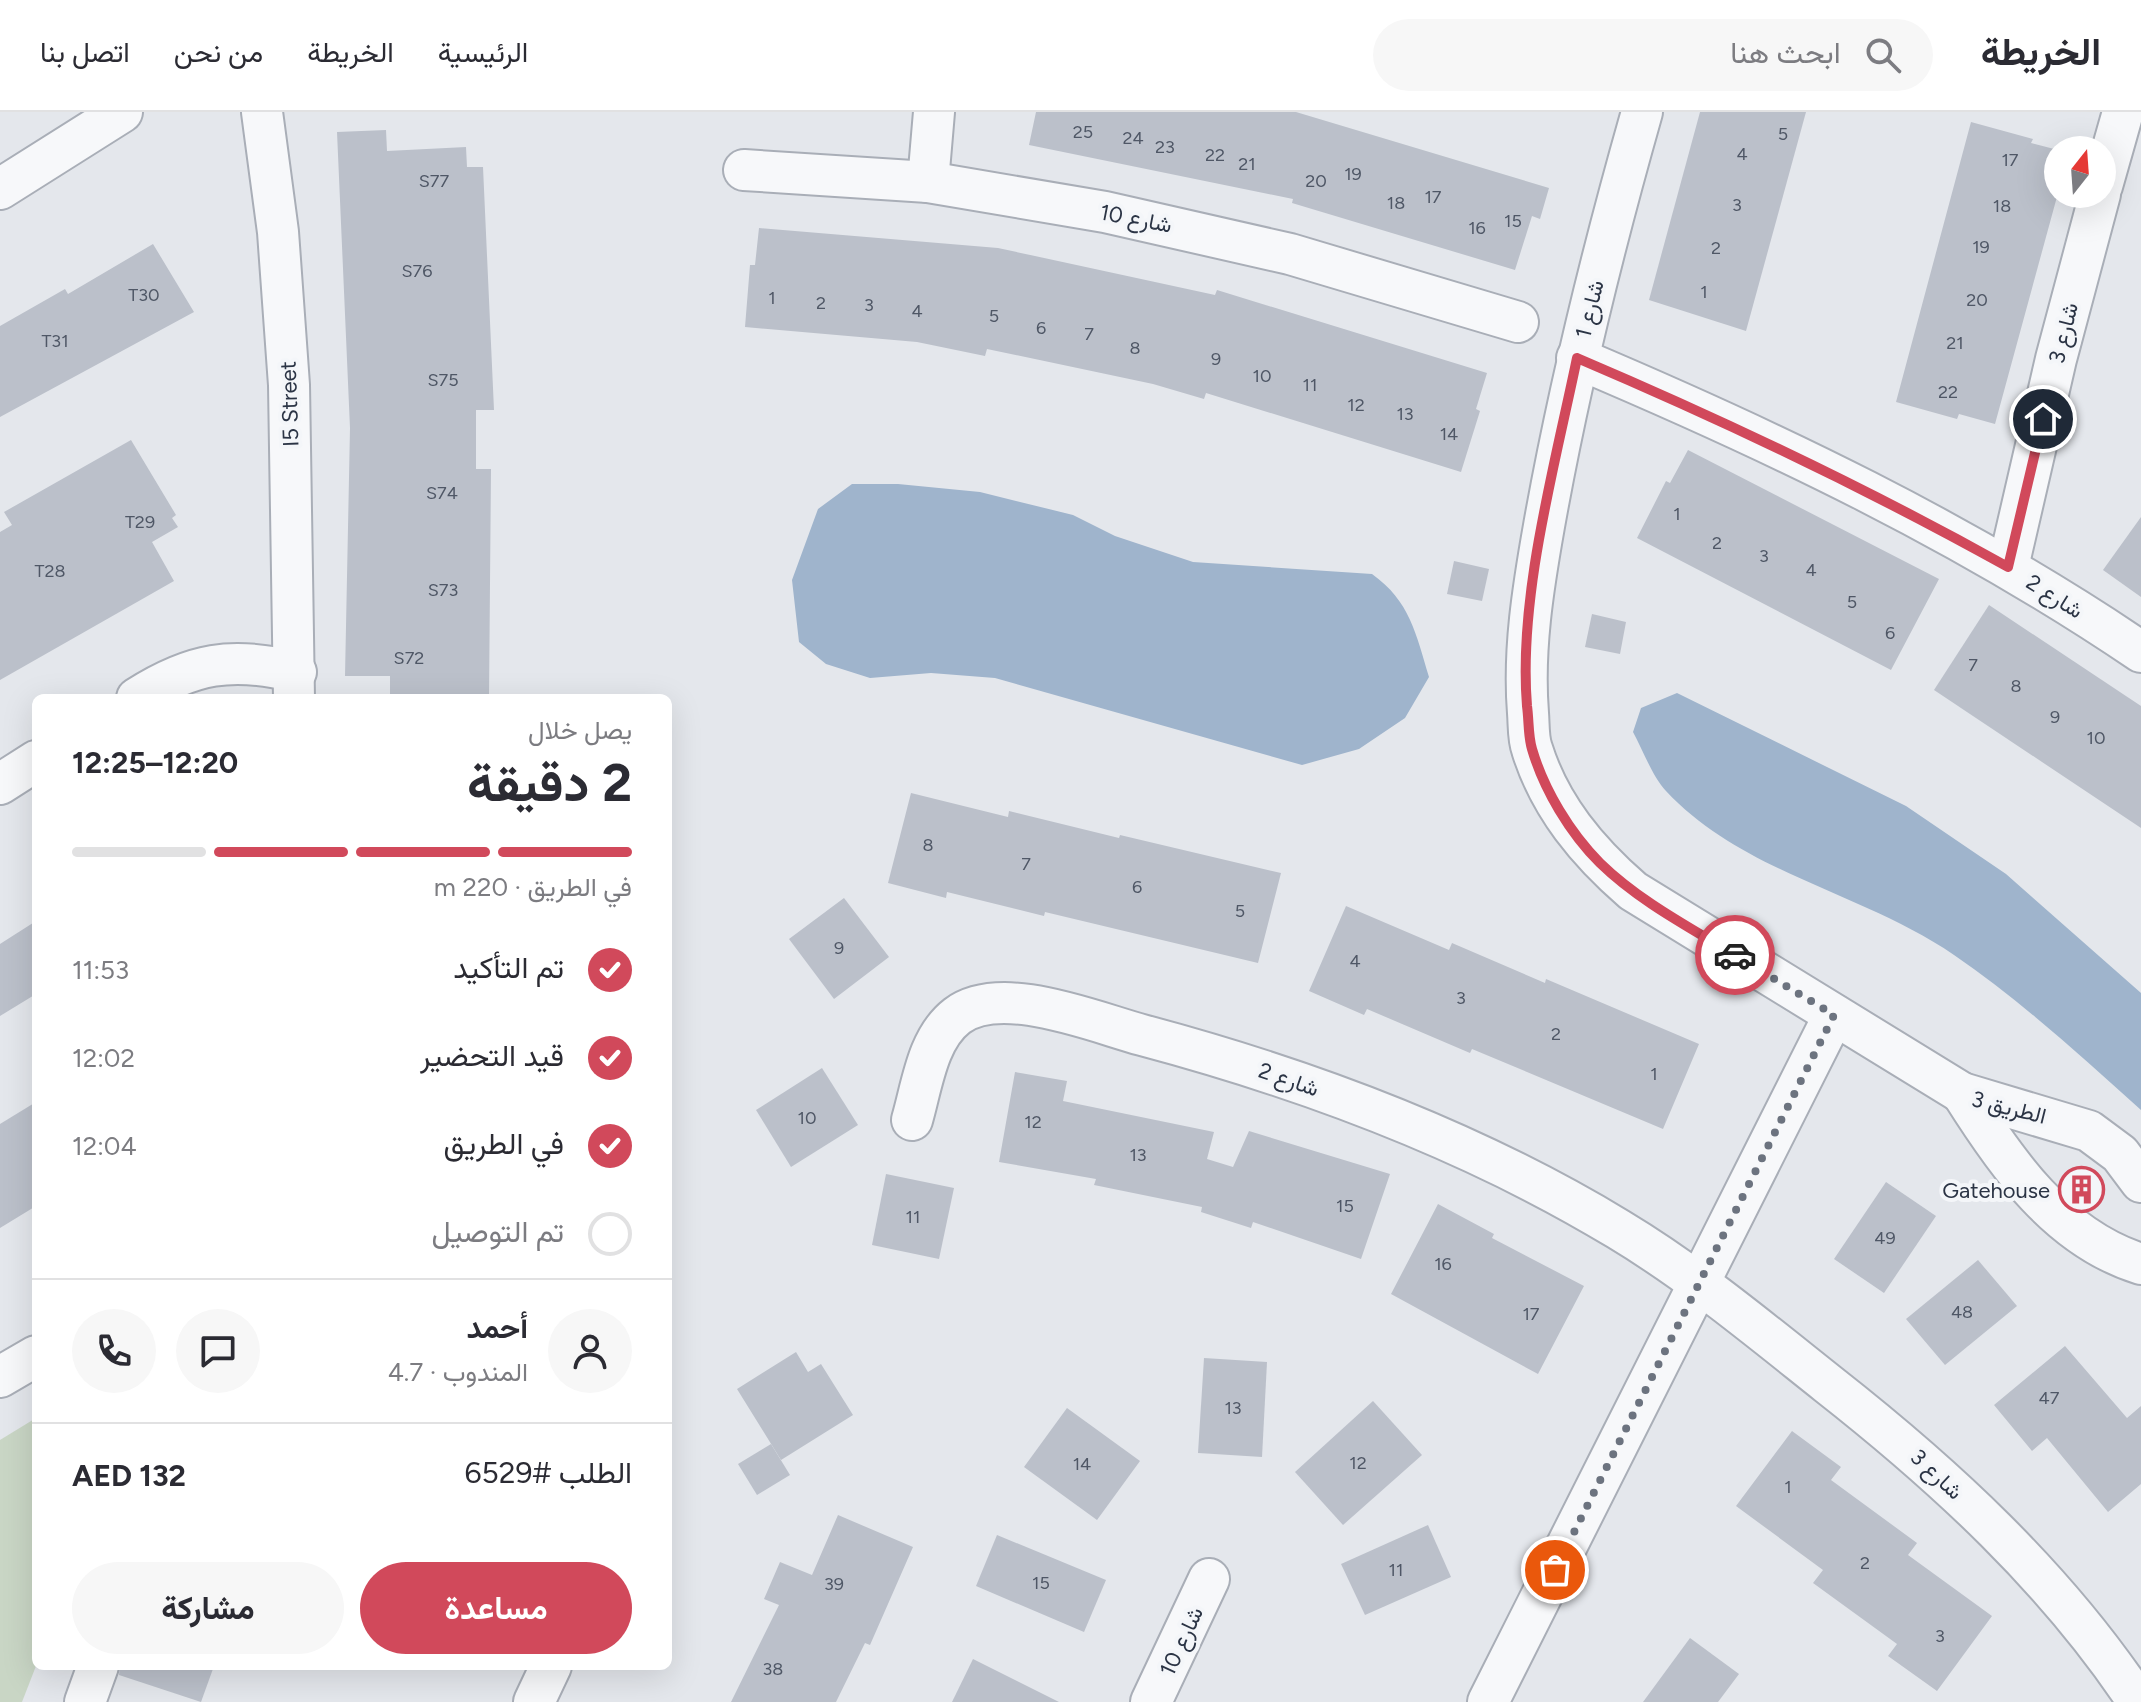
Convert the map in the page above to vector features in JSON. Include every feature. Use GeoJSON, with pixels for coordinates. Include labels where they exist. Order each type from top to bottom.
{"type":"FeatureCollection","features":[{"type":"Feature","properties":{"kind":"street"},"geometry":{"type":"LineString","coordinates":[[0,189],[122,112]]}},
{"type":"Feature","properties":{"kind":"street","name":"I5 Street"},"geometry":{"type":"LineString","coordinates":[[262,112],[278,232],[289,385],[295,685]]}},
{"type":"Feature","properties":{"kind":"street"},"geometry":{"type":"LineString","coordinates":[[928,182],[934,112]]}},
{"type":"Feature","properties":{"kind":"street","name":"شارع 1"},"geometry":{"type":"LineString","coordinates":[[1642,112],[1577,358],[1529,623],[1526,692],[1531,747],[1548,789],[1571,827],[1599,862],[1633,891],[1834,1015]]}},
{"type":"Feature","properties":{"kind":"street"},"geometry":{"type":"LineString","coordinates":[[2116,137],[2123,112]]}},
{"type":"Feature","properties":{"kind":"street","name":"شارع 10"},"geometry":{"type":"LineString","coordinates":[[744,170],[928,182],[1198,231],[1518,322]]}},
{"type":"Feature","properties":{"kind":"street","name":"شارع 3"},"geometry":{"type":"LineString","coordinates":[[2008,567],[2056,359],[2096,208]]}},
{"type":"Feature","properties":{"kind":"street","name":"شارع 2"},"geometry":{"type":"LineString","coordinates":[[1577,358],[1700,410],[1874,494],[2008,567],[2141,652]]}},
{"type":"Feature","properties":{"kind":"street"},"geometry":{"type":"LineString","coordinates":[[143,694],[169,678],[219,664],[245,663],[295,685]]}},
{"type":"Feature","properties":{"kind":"street"},"geometry":{"type":"LineString","coordinates":[[0,784],[32,764]]}},
{"type":"Feature","properties":{"kind":"street","name":"شارع 2"},"geometry":{"type":"LineString","coordinates":[[912,1120],[936,1041],[946,1026],[976,1006],[1013,1002],[1239,1062],[1313,1087],[1424,1131],[1532,1182],[1617,1229],[1700,1283]]}},
{"type":"Feature","properties":{"kind":"street"},"geometry":{"type":"LineString","coordinates":[[1488,1702],[1834,1015],[1962,1093]]}},
{"type":"Feature","properties":{"kind":"street","name":"3 الطريق"},"geometry":{"type":"LineString","coordinates":[[1962,1093],[2064,1121],[2089,1131],[2120,1154],[2141,1182]]}},
{"type":"Feature","properties":{"kind":"street","name":"3 الطريق"},"geometry":{"type":"LineString","coordinates":[[1962,1093],[1989,1136],[2057,1216],[2089,1241],[2141,1264]]}},
{"type":"Feature","properties":{"kind":"street","name":"3 الطريق"},"geometry":{"type":"LineString","coordinates":[[2064,1121],[2105,1173],[2141,1204]]}},
{"type":"Feature","properties":{"kind":"street","name":"شارع 3"},"geometry":{"type":"LineString","coordinates":[[1700,1283],[1901,1441],[1982,1516],[2057,1597],[2138,1702]]}},
{"type":"Feature","properties":{"kind":"street"},"geometry":{"type":"LineString","coordinates":[[0,1377],[32,1358]]}},
{"type":"Feature","properties":{"kind":"street","name":"شارع 10"},"geometry":{"type":"LineString","coordinates":[[1151,1702],[1209,1579]]}},
{"type":"Feature","properties":{"kind":"street"},"geometry":{"type":"LineString","coordinates":[[85,1702],[97,1670]]}},
{"type":"Feature","properties":{"kind":"street"},"geometry":{"type":"LineString","coordinates":[[534,1702],[549,1670]]}},
{"type":"Feature","properties":{"kind":"green space"},"geometry":{"type":"Polygon","coordinates":[[[32,1420],[32,1670],[34,1670],[22,1702],[0,1702],[0,1440],[32,1420]]]}},
{"type":"Feature","properties":{"kind":"water"},"geometry":{"type":"Polygon","coordinates":[[[852,484],[898,484],[980,492],[1073,515],[1115,536],[1193,562],[1372,574],[1385,584],[1403,607],[1429,677],[1405,718],[1359,749],[1302,765],[995,678],[931,673],[870,678],[826,664],[799,642],[792,580],[818,509],[852,484]]]}},
{"type":"Feature","properties":{"kind":"water"},"geometry":{"type":"Polygon","coordinates":[[[1677,693],[1906,806],[2006,874],[2141,993],[2141,1110],[2027,1010],[1954,955],[1881,914],[1767,863],[1697,819],[1661,785],[1633,732],[1641,708],[1677,693]]]}},
{"type":"Feature","properties":{"kind":"building"},"geometry":{"type":"Polygon","coordinates":[[[1036,112],[1296,112],[1549,188],[1540,219],[1532,216],[1515,270],[1292,203],[1293,199],[1029,145],[1036,112]]]}},
{"type":"Feature","properties":{"kind":"building"},"geometry":{"type":"Polygon","coordinates":[[[1700,112],[1806,112],[1746,331],[1649,300],[1700,112]]]}},
{"type":"Feature","properties":{"kind":"building"},"geometry":{"type":"Polygon","coordinates":[[[1971,122],[2033,139],[2031,143],[2044,146],[2044,208],[2054,208],[1995,424],[1959,414],[1957,419],[1896,402],[1971,122]]]}},
{"type":"Feature","properties":{"kind":"building"},"geometry":{"type":"Polygon","coordinates":[[[386,130],[387,151],[466,147],[467,167],[483,167],[494,410],[476,410],[476,469],[491,469],[489,694],[390,694],[390,676],[345,676],[350,428],[337,132],[386,130]]]}},
{"type":"Feature","properties":{"kind":"building"},"geometry":{"type":"Polygon","coordinates":[[[759,228],[998,248],[1215,295],[1217,290],[1487,373],[1476,409],[1480,411],[1461,472],[1206,393],[1204,399],[1153,384],[987,349],[985,356],[917,342],[745,327],[750,265],[755,265],[759,228]]]}},
{"type":"Feature","properties":{"kind":"building"},"geometry":{"type":"Polygon","coordinates":[[[153,244],[194,312],[0,417],[0,326],[65,289],[68,294],[153,244]]]}},
{"type":"Feature","properties":{"kind":"building"},"geometry":{"type":"Polygon","coordinates":[[[131,440],[176,515],[172,518],[178,527],[152,542],[174,581],[0,680],[0,532],[12,525],[4,512],[131,440]]]}},
{"type":"Feature","properties":{"kind":"building"},"geometry":{"type":"Polygon","coordinates":[[[1688,450],[1939,579],[1891,670],[1637,538],[1666,481],[1670,483],[1688,450]]]}},
{"type":"Feature","properties":{"kind":"building"},"geometry":{"type":"Polygon","coordinates":[[[2141,517],[2141,597],[2103,570],[2141,517]]]}},
{"type":"Feature","properties":{"kind":"building"},"geometry":{"type":"Polygon","coordinates":[[[1454,561],[1489,569],[1482,601],[1447,594],[1454,561]]]}},
{"type":"Feature","properties":{"kind":"building"},"geometry":{"type":"Polygon","coordinates":[[[1989,605],[2141,706],[2141,828],[1934,690],[1989,605]]]}},
{"type":"Feature","properties":{"kind":"building"},"geometry":{"type":"Polygon","coordinates":[[[1592,614],[1626,622],[1620,654],[1585,647],[1592,614]]]}},
{"type":"Feature","properties":{"kind":"building"},"geometry":{"type":"Polygon","coordinates":[[[911,793],[1008,817],[1009,811],[1119,838],[1120,835],[1281,873],[1258,963],[1045,912],[1044,916],[947,892],[946,898],[888,883],[911,793]]]}},
{"type":"Feature","properties":{"kind":"building"},"geometry":{"type":"Polygon","coordinates":[[[844,898],[889,957],[834,999],[789,939],[844,898]]]}},
{"type":"Feature","properties":{"kind":"building"},"geometry":{"type":"Polygon","coordinates":[[[1346,906],[1449,950],[1452,943],[1545,983],[1546,979],[1699,1044],[1663,1129],[1472,1049],[1470,1053],[1367,1009],[1364,1015],[1309,991],[1346,906]]]}},
{"type":"Feature","properties":{"kind":"building"},"geometry":{"type":"Polygon","coordinates":[[[32,924],[32,996],[0,1016],[0,944],[32,924]]]}},
{"type":"Feature","properties":{"kind":"building"},"geometry":{"type":"Polygon","coordinates":[[[822,1068],[858,1125],[791,1167],[756,1110],[822,1068]]]}},
{"type":"Feature","properties":{"kind":"building"},"geometry":{"type":"Polygon","coordinates":[[[1015,1072],[1067,1081],[1063,1101],[1214,1132],[1207,1159],[1233,1167],[1249,1131],[1390,1174],[1361,1259],[1253,1222],[1251,1228],[1201,1212],[1202,1207],[1094,1185],[1096,1179],[999,1162],[1015,1072]]]}},
{"type":"Feature","properties":{"kind":"building"},"geometry":{"type":"Polygon","coordinates":[[[32,1104],[32,1208],[0,1228],[0,1124],[32,1104]]]}},
{"type":"Feature","properties":{"kind":"building"},"geometry":{"type":"Polygon","coordinates":[[[886,1174],[954,1188],[939,1259],[872,1245],[886,1174]]]}},
{"type":"Feature","properties":{"kind":"building"},"geometry":{"type":"Polygon","coordinates":[[[1886,1182],[1936,1216],[1884,1293],[1834,1259],[1886,1182]]]}},
{"type":"Feature","properties":{"kind":"building"},"geometry":{"type":"Polygon","coordinates":[[[1438,1204],[1494,1234],[1492,1238],[1584,1286],[1538,1374],[1391,1294],[1438,1204]]]}},
{"type":"Feature","properties":{"kind":"building"},"geometry":{"type":"Polygon","coordinates":[[[1978,1260],[2017,1306],[1945,1365],[1906,1319],[1978,1260]]]}},
{"type":"Feature","properties":{"kind":"building"},"geometry":{"type":"Polygon","coordinates":[[[2065,1346],[2127,1418],[2141,1406],[2141,1484],[2108,1512],[2047,1438],[2032,1451],[1994,1405],[2065,1346]]]}},
{"type":"Feature","properties":{"kind":"building"},"geometry":{"type":"Polygon","coordinates":[[[796,1352],[808,1372],[821,1364],[853,1415],[781,1460],[737,1389],[796,1352]]]}},
{"type":"Feature","properties":{"kind":"building"},"geometry":{"type":"Polygon","coordinates":[[[1204,1358],[1267,1362],[1262,1457],[1198,1453],[1204,1358]]]}},
{"type":"Feature","properties":{"kind":"building"},"geometry":{"type":"Polygon","coordinates":[[[1373,1401],[1422,1455],[1343,1525],[1295,1472],[1373,1401]]]}},
{"type":"Feature","properties":{"kind":"building"},"geometry":{"type":"Polygon","coordinates":[[[1067,1408],[1140,1461],[1097,1520],[1024,1467],[1067,1408]]]}},
{"type":"Feature","properties":{"kind":"building"},"geometry":{"type":"Polygon","coordinates":[[[1792,1431],[1841,1467],[1831,1480],[1917,1543],[1908,1555],[1992,1616],[1937,1691],[1888,1656],[1897,1644],[1813,1583],[1823,1570],[1736,1506],[1792,1431]]]}},
{"type":"Feature","properties":{"kind":"building"},"geometry":{"type":"Polygon","coordinates":[[[771,1444],[790,1475],[757,1495],[738,1464],[771,1444]]]}},
{"type":"Feature","properties":{"kind":"building"},"geometry":{"type":"Polygon","coordinates":[[[838,1515],[913,1547],[870,1645],[865,1643],[836,1702],[731,1702],[779,1605],[764,1599],[780,1562],[812,1575],[838,1515]]]}},
{"type":"Feature","properties":{"kind":"building"},"geometry":{"type":"Polygon","coordinates":[[[1428,1525],[1451,1577],[1365,1615],[1341,1564],[1428,1525]]]}},
{"type":"Feature","properties":{"kind":"building"},"geometry":{"type":"Polygon","coordinates":[[[997,1535],[1106,1580],[1084,1632],[976,1586],[997,1535]]]}},
{"type":"Feature","properties":{"kind":"building"},"geometry":{"type":"Polygon","coordinates":[[[1690,1638],[1739,1674],[1718,1702],[1643,1702],[1690,1638]]]}},
{"type":"Feature","properties":{"kind":"building"},"geometry":{"type":"Polygon","coordinates":[[[973,1659],[1059,1702],[952,1702],[973,1659]]]}},
{"type":"Feature","properties":{"kind":"building"},"geometry":{"type":"Polygon","coordinates":[[[120,1670],[213,1670],[201,1702],[119,1675],[120,1670]]]}},
{"type":"Feature","properties":{"kind":"way so far"},"geometry":{"type":"LineString","coordinates":[[1555,1570],[1834,1015],[1735,955]]}},
{"type":"Feature","properties":{"kind":"place","name":"Gatehouse"},"geometry":{"type":"Point","coordinates":[2081,1190]}},
{"type":"Feature","properties":{"kind":"route"},"geometry":{"type":"LineString","coordinates":[[1735,955],[1633,891],[1599,862],[1571,827],[1548,789],[1531,747],[1526,692],[1527,637],[1534,582],[1577,358],[1700,410],[1861,487],[2008,567],[2043,419]]}}]}
